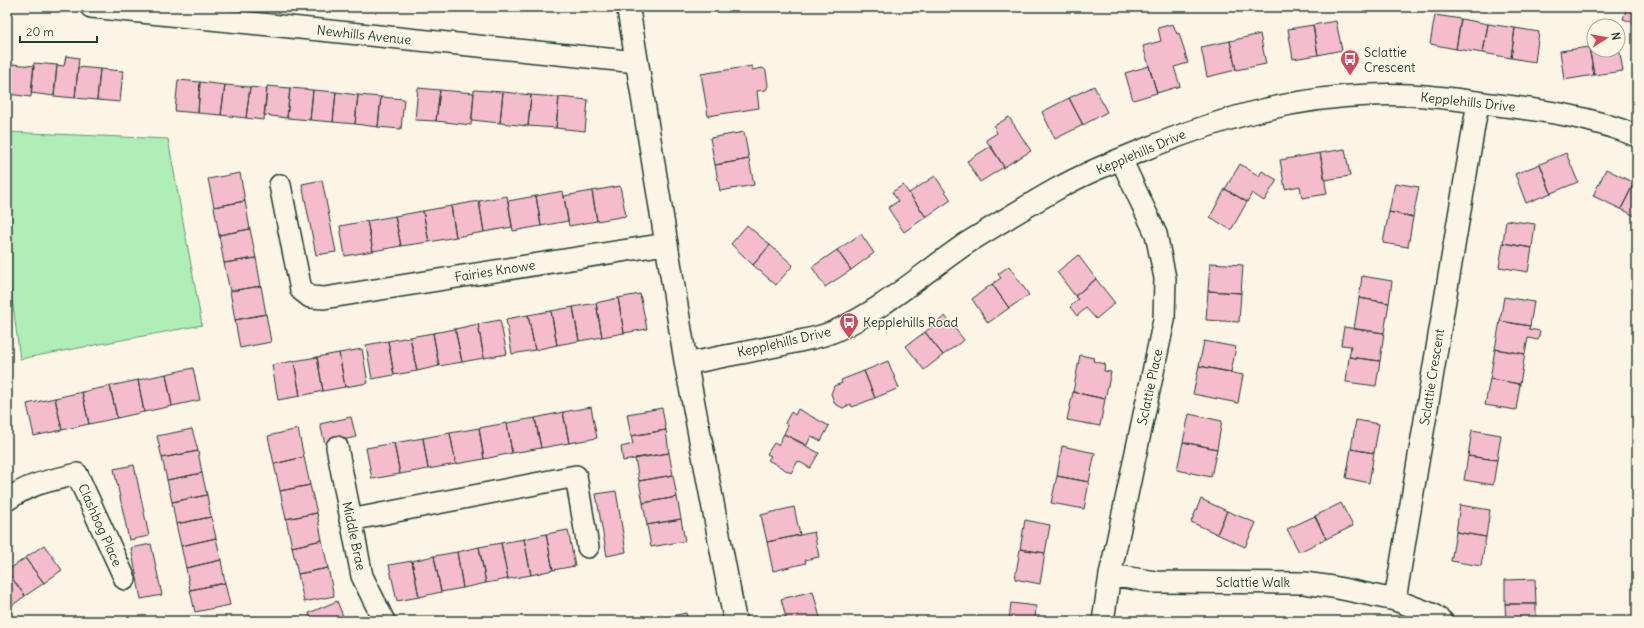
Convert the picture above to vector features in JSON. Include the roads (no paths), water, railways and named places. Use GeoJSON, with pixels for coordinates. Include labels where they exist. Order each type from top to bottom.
{"type":"FeatureCollection","features":[{"type":"Feature","properties":{"kind":"street","name":"Newhills Avenue"},"geometry":{"type":"LineString","coordinates":[[91,7],[637,62]]}},
{"type":"Feature","properties":{"kind":"street"},"geometry":{"type":"LineString","coordinates":[[628,7],[686,364],[735,621]]}},
{"type":"Feature","properties":{"kind":"street","name":"Kepplehills Drive"},"geometry":{"type":"LineString","coordinates":[[686,364],[785,344],[835,331],[881,306],[967,244],[1057,189],[1121,159],[1184,133],[1274,107],[1325,98],[1371,95],[1426,96],[1559,112],[1597,121],[1637,136]]}},
{"type":"Feature","properties":{"kind":"street","name":"Sclattie Crescent"},"geometry":{"type":"LineString","coordinates":[[1395,600],[1478,102]]}},
{"type":"Feature","properties":{"kind":"street","name":"Sclattie Place"},"geometry":{"type":"LineString","coordinates":[[1103,621],[1110,575],[1164,320],[1165,278],[1156,234],[1121,159]]}},
{"type":"Feature","properties":{"kind":"street","name":"Fairies Knowe"},"geometry":{"type":"LineString","coordinates":[[280,185],[301,290],[310,298],[324,298],[666,244]]}},
{"type":"Feature","properties":{"kind":"street","name":"Middle Brae"},"geometry":{"type":"LineString","coordinates":[[337,447],[362,576],[384,621]]}},
{"type":"Feature","properties":{"kind":"street","name":"Clashbog Place"},"geometry":{"type":"LineString","coordinates":[[7,500],[21,490],[33,485],[77,474],[125,579]]}},
{"type":"Feature","properties":{"kind":"street"},"geometry":{"type":"LineString","coordinates":[[350,520],[576,476],[588,547]]}},
{"type":"Feature","properties":{"kind":"street","name":"Sclattie Walk"},"geometry":{"type":"LineString","coordinates":[[1110,575],[1156,582],[1304,583],[1333,587],[1395,600]]}},
{"type":"Feature","properties":{"kind":"street"},"geometry":{"type":"LineString","coordinates":[[1395,600],[1432,614],[1442,621]]}},
{"type":"Feature","properties":{"kind":"place","name":"Sclattie Crescent"},"geometry":{"type":"Point","coordinates":[1350,76]}},
{"type":"Feature","properties":{"kind":"place","name":"Kepplehills Road"},"geometry":{"type":"Point","coordinates":[849,339]}}]}
